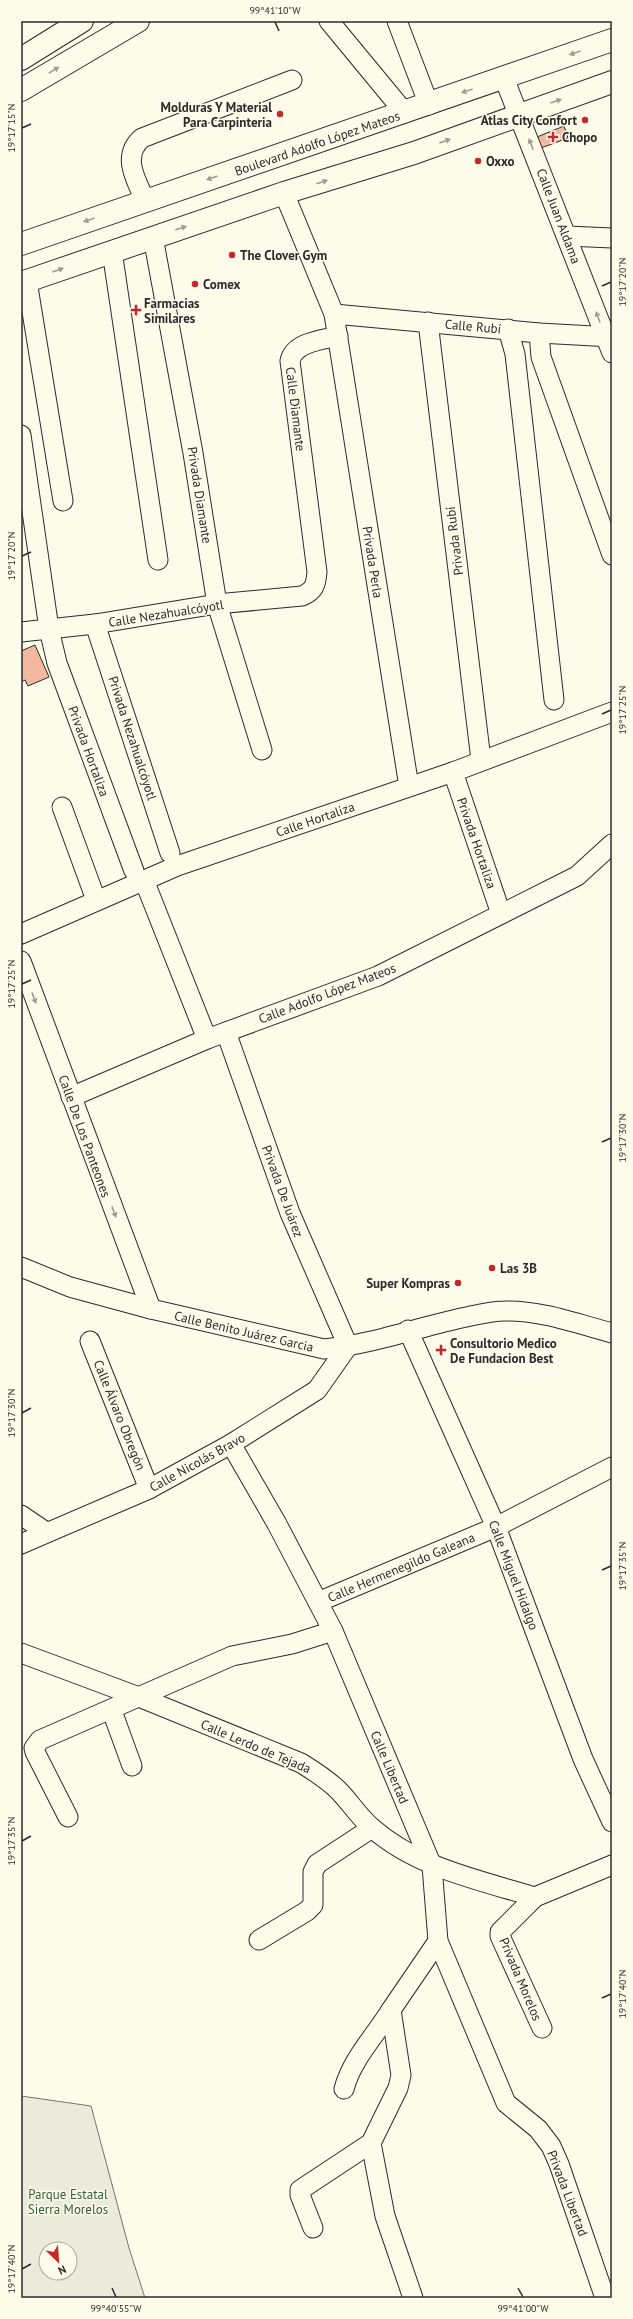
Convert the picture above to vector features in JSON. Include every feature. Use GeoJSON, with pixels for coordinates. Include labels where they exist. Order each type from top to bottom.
{"type":"FeatureCollection","features":[{"type":"Feature","properties":{"kind":"main road"},"geometry":{"type":"LineString","coordinates":[[21,59],[82,21]]}},
{"type":"Feature","properties":{"kind":"main road"},"geometry":{"type":"LineString","coordinates":[[21,90],[138,21]]}},
{"type":"Feature","properties":{"kind":"main road","name":"Boulevard Adolfo López Mateos"},"geometry":{"type":"LineString","coordinates":[[21,244],[145,200],[406,113],[612,40]]}},
{"type":"Feature","properties":{"kind":"main road"},"geometry":{"type":"LineString","coordinates":[[24,282],[284,193],[414,153],[519,114],[612,82]]}},
{"type":"Feature","properties":{"kind":"street"},"geometry":{"type":"LineString","coordinates":[[329,21],[406,113]]}},
{"type":"Feature","properties":{"kind":"street"},"geometry":{"type":"LineString","coordinates":[[397,21],[429,105]]}},
{"type":"Feature","properties":{"kind":"street","name":"Calle Juan Aldama"},"geometry":{"type":"LineString","coordinates":[[504,78],[610,342]]}},
{"type":"Feature","properties":{"kind":"street"},"geometry":{"type":"LineString","coordinates":[[145,200],[133,173],[131,155],[135,144],[138,141],[292,80]]}},
{"type":"Feature","properties":{"kind":"street"},"geometry":{"type":"LineString","coordinates":[[284,193],[334,314],[338,336]]}},
{"type":"Feature","properties":{"kind":"street"},"geometry":{"type":"LineString","coordinates":[[567,236],[612,238]]}},
{"type":"Feature","properties":{"kind":"street","name":"Privada Diamante"},"geometry":{"type":"LineString","coordinates":[[153,237],[193,453],[217,604],[262,750]]}},
{"type":"Feature","properties":{"kind":"street"},"geometry":{"type":"LineString","coordinates":[[112,251],[158,560]]}},
{"type":"Feature","properties":{"kind":"street"},"geometry":{"type":"LineString","coordinates":[[24,282],[63,502]]}},
{"type":"Feature","properties":{"kind":"street","name":"Calle Rubí"},"geometry":{"type":"LineString","coordinates":[[334,314],[508,329],[610,342]]}},
{"type":"Feature","properties":{"kind":"street","name":"Privada Rubí"},"geometry":{"type":"LineString","coordinates":[[428,322],[480,760]]}},
{"type":"Feature","properties":{"kind":"street"},"geometry":{"type":"LineString","coordinates":[[508,329],[515,354],[554,700]]}},
{"type":"Feature","properties":{"kind":"street"},"geometry":{"type":"LineString","coordinates":[[539,333],[541,357],[612,555]]}},
{"type":"Feature","properties":{"kind":"street","name":"Calle Diamante"},"geometry":{"type":"LineString","coordinates":[[311,592],[315,588],[317,572],[290,361],[292,355],[303,346],[338,336]]}},
{"type":"Feature","properties":{"kind":"street","name":"Privada Perla"},"geometry":{"type":"LineString","coordinates":[[338,336],[409,787]]}},
{"type":"Feature","properties":{"kind":"street","name":"Privada Hortaliza"},"geometry":{"type":"LineString","coordinates":[[21,435],[49,629],[57,663],[139,876],[207,1039]]}},
{"type":"Feature","properties":{"kind":"street","name":"Calle Nezahualcóyotl"},"geometry":{"type":"LineString","coordinates":[[21,632],[95,624],[217,604],[302,596],[311,592]]}},
{"type":"Feature","properties":{"kind":"street","name":"Privada Nezahualcóyotl"},"geometry":{"type":"LineString","coordinates":[[95,624],[170,853]]}},
{"type":"Feature","properties":{"kind":"street","name":"Calle Hortaliza"},"geometry":{"type":"LineString","coordinates":[[21,934],[96,900],[139,876],[409,787],[612,712]]}},
{"type":"Feature","properties":{"kind":"street","name":"Privada Hortaliza"},"geometry":{"type":"LineString","coordinates":[[452,772],[501,914]]}},
{"type":"Feature","properties":{"kind":"street"},"geometry":{"type":"LineString","coordinates":[[62,807],[96,900]]}},
{"type":"Feature","properties":{"kind":"street","name":"Calle Adolfo López Mateos"},"geometry":{"type":"LineString","coordinates":[[71,1097],[207,1039],[378,976],[576,876],[612,844]]}},
{"type":"Feature","properties":{"kind":"street","name":"Calle De Los Panteones"},"geometry":{"type":"LineString","coordinates":[[23,972],[151,1310]]}},
{"type":"Feature","properties":{"kind":"street","name":"Privada De Juárez"},"geometry":{"type":"LineString","coordinates":[[226,1032],[290,1213],[348,1346]]}},
{"type":"Feature","properties":{"kind":"street","name":"Calle Benito Juárez Garcia"},"geometry":{"type":"LineString","coordinates":[[21,1267],[70,1287],[151,1310],[310,1347],[324,1348],[348,1346],[408,1330],[505,1311],[529,1312],[612,1333]]}},
{"type":"Feature","properties":{"kind":"street","name":"Calle Miguel Hidalgo"},"geometry":{"type":"LineString","coordinates":[[408,1330],[496,1527],[583,1759],[612,1822]]}},
{"type":"Feature","properties":{"kind":"street","name":"Calle Álvaro Obregón"},"geometry":{"type":"LineString","coordinates":[[90,1341],[149,1489]]}},
{"type":"Feature","properties":{"kind":"street","name":"Calle Nicolás Bravo"},"geometry":{"type":"LineString","coordinates":[[21,1544],[149,1489],[231,1444],[317,1390],[348,1346]]}},
{"type":"Feature","properties":{"kind":"street","name":"Calle Libertad"},"geometry":{"type":"LineString","coordinates":[[231,1444],[277,1524],[333,1630],[432,1866],[438,1941],[506,2103]]}},
{"type":"Feature","properties":{"kind":"street","name":"Calle Hermenegildo Galeana"},"geometry":{"type":"LineString","coordinates":[[318,1602],[496,1527],[612,1467]]}},
{"type":"Feature","properties":{"kind":"street"},"geometry":{"type":"LineString","coordinates":[[21,1515],[46,1532]]}},
{"type":"Feature","properties":{"kind":"street"},"geometry":{"type":"LineString","coordinates":[[68,1817],[34,1748],[45,1738],[112,1711],[139,1697],[232,1656],[292,1644],[333,1630]]}},
{"type":"Feature","properties":{"kind":"street","name":"Calle Lerdo de Tejada"},"geometry":{"type":"LineString","coordinates":[[21,1652],[139,1697],[301,1763],[337,1789],[372,1828],[404,1850],[432,1866],[535,1897]]}},
{"type":"Feature","properties":{"kind":"street"},"geometry":{"type":"LineString","coordinates":[[112,1711],[132,1766]]}},
{"type":"Feature","properties":{"kind":"street"},"geometry":{"type":"LineString","coordinates":[[259,1940],[307,1911],[312,1905],[313,1872],[320,1860],[372,1828]]}},
{"type":"Feature","properties":{"kind":"street"},"geometry":{"type":"LineString","coordinates":[[535,1897],[612,1865]]}},
{"type":"Feature","properties":{"kind":"street","name":"Privada Morelos"},"geometry":{"type":"LineString","coordinates":[[535,1897],[503,1928],[500,1936],[542,2028]]}},
{"type":"Feature","properties":{"kind":"street"},"geometry":{"type":"LineString","coordinates":[[344,2088],[348,2075],[356,2060],[369,2044],[438,1941]]}},
{"type":"Feature","properties":{"kind":"street"},"geometry":{"type":"LineString","coordinates":[[313,2228],[300,2195],[300,2190],[371,2144],[398,2088],[400,2075],[391,2010]]}},
{"type":"Feature","properties":{"kind":"street","name":"Privada Libertad"},"geometry":{"type":"LineString","coordinates":[[506,2103],[538,2129],[551,2146],[559,2164],[605,2298]]}},
{"type":"Feature","properties":{"kind":"street"},"geometry":{"type":"LineString","coordinates":[[371,2144],[385,2216],[413,2298]]}},
{"type":"Feature","properties":{"kind":"green space","name":"Parque Estatal Sierra Morelos"},"geometry":{"type":"Polygon","coordinates":[[[21,2096],[91,2106],[129,2248],[145,2298],[21,2298],[21,2096]]]}},
{"type":"Feature","properties":{"kind":"building","name":"Chopo"},"geometry":{"type":"Polygon","coordinates":[[[564,126],[568,138],[541,148],[537,137],[564,126]]]}},
{"type":"Feature","properties":{"kind":"building"},"geometry":{"type":"Polygon","coordinates":[[[35,645],[49,677],[28,686],[25,680],[21,682],[21,651],[35,645]]]}},
{"type":"Feature","properties":{"kind":"place","name":"Molduras Y Material Para Carpinteria"},"geometry":{"type":"Point","coordinates":[280,114]}},
{"type":"Feature","properties":{"kind":"place","name":"Atlas City Confort"},"geometry":{"type":"Point","coordinates":[585,120]}},
{"type":"Feature","properties":{"kind":"place","name":"Chopo"},"geometry":{"type":"Point","coordinates":[553,137]}},
{"type":"Feature","properties":{"kind":"place","name":"Oxxo"},"geometry":{"type":"Point","coordinates":[478,161]}},
{"type":"Feature","properties":{"kind":"place","name":"The Clover Gym"},"geometry":{"type":"Point","coordinates":[232,255]}},
{"type":"Feature","properties":{"kind":"place","name":"Comex"},"geometry":{"type":"Point","coordinates":[195,284]}},
{"type":"Feature","properties":{"kind":"place","name":"Farmacias Similares"},"geometry":{"type":"Point","coordinates":[136,310]}},
{"type":"Feature","properties":{"kind":"place","name":"Las 3B"},"geometry":{"type":"Point","coordinates":[492,1268]}},
{"type":"Feature","properties":{"kind":"place","name":"Super Kompras"},"geometry":{"type":"Point","coordinates":[458,1283]}},
{"type":"Feature","properties":{"kind":"place","name":"Consultorio Medico De Fundacion Best"},"geometry":{"type":"Point","coordinates":[441,1350]}}]}
